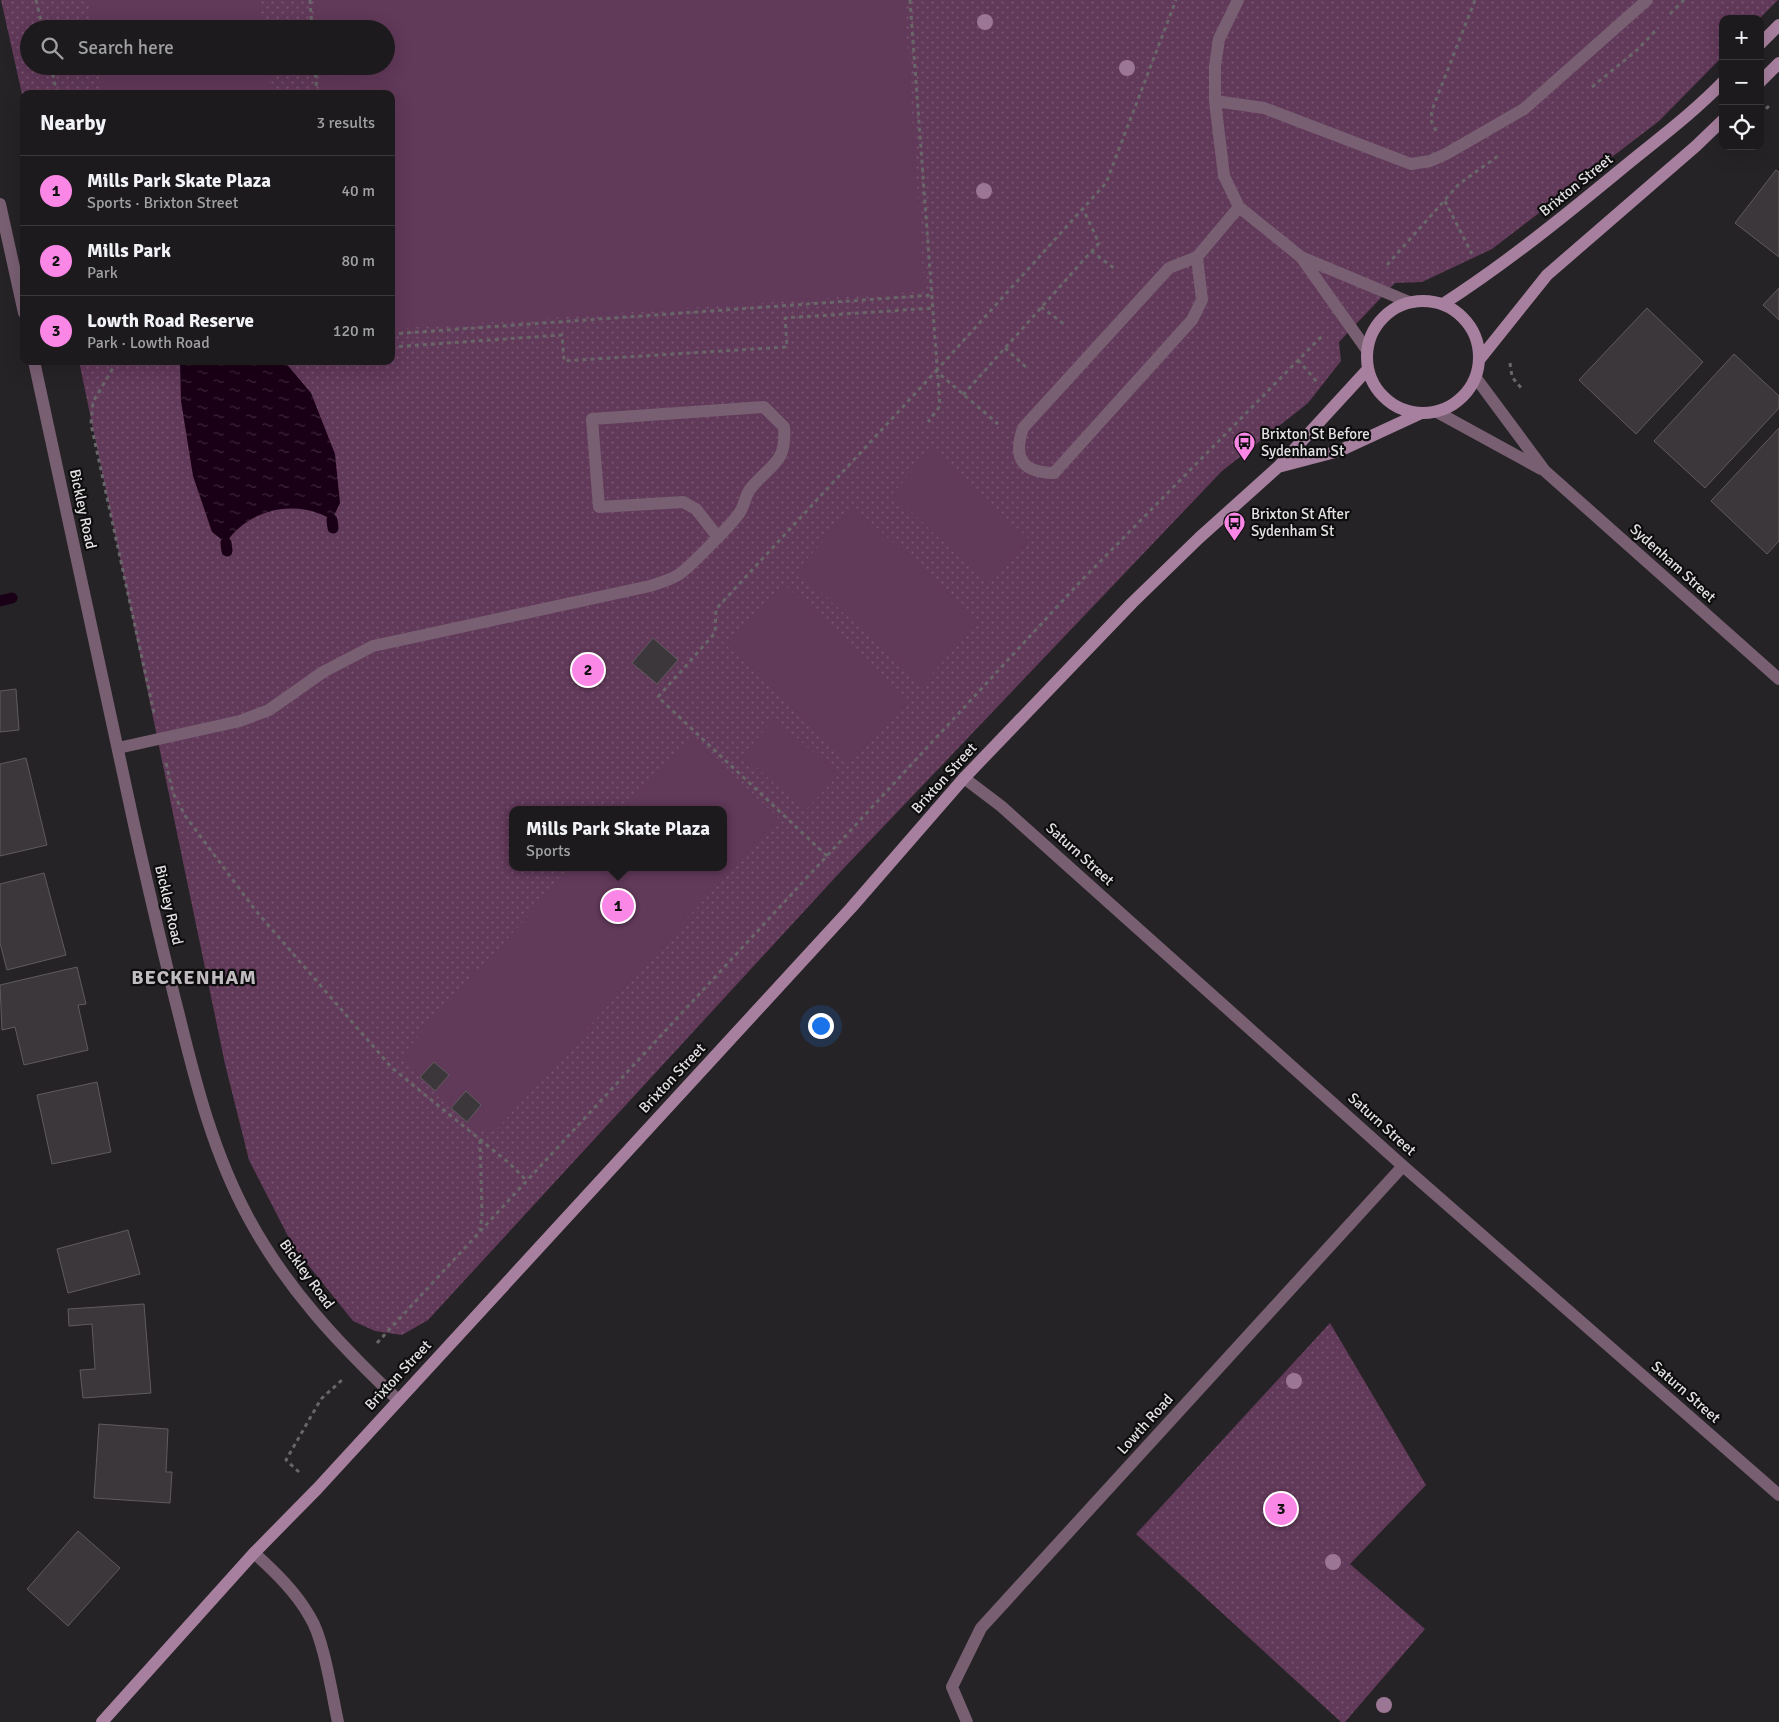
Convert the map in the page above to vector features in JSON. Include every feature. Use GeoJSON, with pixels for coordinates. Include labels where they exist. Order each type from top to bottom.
{"type":"FeatureCollection","features":[{"type":"Feature","properties":{"kind":"main road"},"geometry":{"type":"LineString","coordinates":[[1764,40],[1779,25]]}},
{"type":"Feature","properties":{"kind":"main road"},"geometry":{"type":"LineString","coordinates":[[1764,78],[1779,64]]}},
{"type":"Feature","properties":{"kind":"main road","name":"Brixton Street"},"geometry":{"type":"LineString","coordinates":[[1443,304],[1494,271],[1574,208],[1702,104],[1719,86]]}},
{"type":"Feature","properties":{"kind":"main road","name":"Brixton Street"},"geometry":{"type":"LineString","coordinates":[[1479,360],[1547,275],[1719,124]]}},
{"type":"Feature","properties":{"kind":"main road","name":"Brixton Street"},"geometry":{"type":"LineString","coordinates":[[1278,467],[1339,451],[1419,414],[1437,412],[1454,405],[1467,393],[1476,378],[1479,360],[1477,342],[1470,326],[1458,313],[1443,304],[1426,300],[1409,302],[1393,309],[1380,320],[1372,334],[1367,350],[1368,369],[1374,386],[1386,400],[1402,410],[1419,414]]}},
{"type":"Feature","properties":{"kind":"main road","name":"Brixton Street"},"geometry":{"type":"LineString","coordinates":[[102,1722],[254,1553],[317,1489],[397,1399],[851,908],[964,778],[1132,603],[1199,538],[1278,467],[1368,369]]}},
{"type":"Feature","properties":{"kind":"street"},"geometry":{"type":"LineString","coordinates":[[1238,0],[1219,39],[1215,66],[1215,101],[1224,176],[1239,207],[1301,257],[1367,350]]}},
{"type":"Feature","properties":{"kind":"street"},"geometry":{"type":"LineString","coordinates":[[1215,101],[1264,108],[1412,164],[1430,161],[1446,154],[1524,109],[1648,0]]}},
{"type":"Feature","properties":{"kind":"street"},"geometry":{"type":"LineString","coordinates":[[0,204],[20,295]]}},
{"type":"Feature","properties":{"kind":"street"},"geometry":{"type":"LineString","coordinates":[[1197,257],[1202,300],[1192,320],[1054,472],[1040,472],[1028,468],[1020,460],[1018,449],[1023,428],[1169,268],[1197,257],[1239,207]]}},
{"type":"Feature","properties":{"kind":"street"},"geometry":{"type":"LineString","coordinates":[[1301,257],[1409,302]]}},
{"type":"Feature","properties":{"kind":"street","name":"Bickley Road"},"geometry":{"type":"LineString","coordinates":[[35,365],[155,920],[200,1102],[227,1172],[248,1218],[302,1299],[359,1364],[397,1399]]}},
{"type":"Feature","properties":{"kind":"street","name":"Sydenham Street"},"geometry":{"type":"LineString","coordinates":[[1476,378],[1546,471],[1779,679]]}},
{"type":"Feature","properties":{"kind":"street"},"geometry":{"type":"LineString","coordinates":[[118,748],[240,721],[269,710],[323,672],[373,646],[664,581],[680,574],[717,536],[740,512],[750,489],[781,457],[786,445],[784,428],[774,415],[764,407],[592,419],[599,508],[683,502],[696,509],[717,536]]}},
{"type":"Feature","properties":{"kind":"street","name":"Sydenham Street"},"geometry":{"type":"LineString","coordinates":[[1437,412],[1546,471]]}},
{"type":"Feature","properties":{"kind":"street","name":"Saturn Street"},"geometry":{"type":"LineString","coordinates":[[964,778],[1001,806],[1403,1166],[1779,1494]]}},
{"type":"Feature","properties":{"kind":"street","name":"Lowth Road"},"geometry":{"type":"LineString","coordinates":[[967,1722],[952,1687],[981,1628],[1403,1166]]}},
{"type":"Feature","properties":{"kind":"street"},"geometry":{"type":"LineString","coordinates":[[254,1553],[281,1577],[311,1618],[322,1650],[338,1722]]}},
{"type":"Feature","properties":{"kind":"path"},"geometry":{"type":"LineString","coordinates":[[36,0],[41,20]]}},
{"type":"Feature","properties":{"kind":"path"},"geometry":{"type":"LineString","coordinates":[[310,0],[311,20]]}},
{"type":"Feature","properties":{"kind":"path"},"geometry":{"type":"LineString","coordinates":[[910,0],[940,406],[928,422]]}},
{"type":"Feature","properties":{"kind":"path"},"geometry":{"type":"LineString","coordinates":[[827,856],[658,697],[715,633],[716,609],[936,371],[1106,183],[1176,0]]}},
{"type":"Feature","properties":{"kind":"path"},"geometry":{"type":"LineString","coordinates":[[1459,184],[1431,120],[1432,110],[1475,0]]}},
{"type":"Feature","properties":{"kind":"path"},"geometry":{"type":"LineString","coordinates":[[53,75],[56,90]]}},
{"type":"Feature","properties":{"kind":"path"},"geometry":{"type":"LineString","coordinates":[[316,75],[317,90]]}},
{"type":"Feature","properties":{"kind":"path"},"geometry":{"type":"LineString","coordinates":[[964,394],[1098,243],[1083,209]]}},
{"type":"Feature","properties":{"kind":"path"},"geometry":{"type":"LineString","coordinates":[[1091,251],[1115,269]]}},
{"type":"Feature","properties":{"kind":"path"},"geometry":{"type":"LineString","coordinates":[[395,334],[933,295]]}},
{"type":"Feature","properties":{"kind":"path"},"geometry":{"type":"LineString","coordinates":[[1041,307],[1064,324]]}},
{"type":"Feature","properties":{"kind":"path"},"geometry":{"type":"LineString","coordinates":[[395,347],[562,335],[564,361],[787,347],[785,318],[934,308]]}},
{"type":"Feature","properties":{"kind":"path"},"geometry":{"type":"LineString","coordinates":[[384,1335],[1080,582],[1331,326]]}},
{"type":"Feature","properties":{"kind":"path"},"geometry":{"type":"LineString","coordinates":[[1005,348],[1026,367]]}},
{"type":"Feature","properties":{"kind":"path"},"geometry":{"type":"LineString","coordinates":[[1298,360],[1317,382]]}},
{"type":"Feature","properties":{"kind":"path"},"geometry":{"type":"LineString","coordinates":[[113,365],[113,368],[93,402],[91,424],[156,722]]}},
{"type":"Feature","properties":{"kind":"path"},"geometry":{"type":"LineString","coordinates":[[936,371],[1004,429]]}},
{"type":"Feature","properties":{"kind":"path"},"geometry":{"type":"LineString","coordinates":[[671,710],[675,705]]}},
{"type":"Feature","properties":{"kind":"path"},"geometry":{"type":"LineString","coordinates":[[164,757],[173,793],[186,817],[256,911],[392,1068],[480,1139],[527,1181]]}},
{"type":"Feature","properties":{"kind":"path"},"geometry":{"type":"LineString","coordinates":[[480,1139],[482,1214],[480,1231]]}},
{"type":"Feature","properties":{"kind":"path"},"geometry":{"type":"LineString","coordinates":[[286,1460],[320,1399],[339,1384]]}},
{"type":"Feature","properties":{"kind":"shaded area"},"geometry":{"type":"Polygon","coordinates":[[[1,0],[1778,0],[1763,15],[1719,15],[1719,60],[1659,121],[1492,249],[1422,282],[1395,283],[1339,342],[1341,361],[1308,403],[1222,471],[843,869],[428,1320],[402,1335],[375,1331],[353,1321],[293,1246],[249,1160],[225,1064],[80,365],[395,365],[395,90],[21,90],[1,0]]]}},
{"type":"Feature","properties":{"kind":"shaded area"},"geometry":{"type":"Polygon","coordinates":[[[89,0],[259,0],[262,20],[92,20],[89,0]]]}},
{"type":"Feature","properties":{"kind":"shaded area"},"geometry":{"type":"Polygon","coordinates":[[[315,0],[904,0],[924,291],[395,329],[395,90],[322,90],[321,75],[395,75],[395,20],[316,20],[315,0]]]}},
{"type":"Feature","properties":{"kind":"shaded area"},"geometry":{"type":"Polygon","coordinates":[[[100,75],[269,75],[271,88],[258,90],[102,90],[100,75]]]}},
{"type":"Feature","properties":{"kind":"shaded area"},"geometry":{"type":"Polygon","coordinates":[[[932,450],[1029,539],[989,585],[892,494],[932,450]]]}},
{"type":"Feature","properties":{"kind":"shaded area"},"geometry":{"type":"Polygon","coordinates":[[[854,507],[979,621],[922,685],[797,570],[854,507]]]}},
{"type":"Feature","properties":{"kind":"shaded area"},"geometry":{"type":"Polygon","coordinates":[[[784,584],[909,700],[851,762],[727,646],[784,584]]]}},
{"type":"Feature","properties":{"kind":"shaded area"},"geometry":{"type":"Polygon","coordinates":[[[775,718],[838,775],[805,811],[743,755],[775,718]]]}},
{"type":"Feature","properties":{"kind":"shaded area"},"geometry":{"type":"Polygon","coordinates":[[[693,737],[778,818],[494,1132],[474,1128],[400,1057],[472,977],[468,973],[472,968],[477,972],[569,871],[727,871],[727,806],[629,806],[693,737]]]}},
{"type":"Feature","properties":{"kind":"shaded area"},"geometry":{"type":"Polygon","coordinates":[[[1330,1323],[1426,1485],[1350,1564],[1425,1629],[1345,1722],[1341,1722],[1136,1534],[1330,1323]]]}},
{"type":"Feature","properties":{"kind":"water"},"geometry":{"type":"Polygon","coordinates":[[[180,365],[287,365],[311,393],[335,454],[340,503],[332,520],[318,513],[304,510],[274,510],[247,522],[235,531],[226,543],[212,532],[193,476],[181,401],[180,365]]]}},
{"type":"Feature","properties":{"kind":"building"},"geometry":{"type":"Polygon","coordinates":[[[1776,170],[1779,172],[1779,257],[1735,223],[1776,170]]]}},
{"type":"Feature","properties":{"kind":"building"},"geometry":{"type":"Polygon","coordinates":[[[1779,288],[1779,320],[1763,305],[1779,288]]]}},
{"type":"Feature","properties":{"kind":"building"},"geometry":{"type":"Polygon","coordinates":[[[1647,308],[1703,362],[1636,434],[1579,380],[1647,308]]]}},
{"type":"Feature","properties":{"kind":"building"},"geometry":{"type":"Polygon","coordinates":[[[1734,354],[1779,396],[1779,408],[1705,488],[1654,441],[1734,354]]]}},
{"type":"Feature","properties":{"kind":"building"},"geometry":{"type":"Polygon","coordinates":[[[1779,428],[1779,541],[1767,554],[1711,501],[1779,428]]]}},
{"type":"Feature","properties":{"kind":"building"},"geometry":{"type":"Polygon","coordinates":[[[653,638],[678,660],[657,684],[632,663],[653,638]]]}},
{"type":"Feature","properties":{"kind":"building"},"geometry":{"type":"Polygon","coordinates":[[[16,689],[19,730],[0,732],[0,691],[16,689]]]}},
{"type":"Feature","properties":{"kind":"building"},"geometry":{"type":"Polygon","coordinates":[[[26,758],[47,845],[0,856],[0,764],[26,758]]]}},
{"type":"Feature","properties":{"kind":"building"},"geometry":{"type":"Polygon","coordinates":[[[44,873],[66,955],[7,970],[0,943],[0,884],[44,873]]]}},
{"type":"Feature","properties":{"kind":"building"},"geometry":{"type":"Polygon","coordinates":[[[77,967],[86,1004],[78,1005],[88,1050],[24,1065],[15,1027],[2,1030],[0,985],[77,967]]]}},
{"type":"Feature","properties":{"kind":"building"},"geometry":{"type":"Polygon","coordinates":[[[434,1062],[449,1075],[435,1091],[420,1077],[434,1062]]]}},
{"type":"Feature","properties":{"kind":"building"},"geometry":{"type":"Polygon","coordinates":[[[97,1082],[111,1152],[52,1164],[37,1095],[97,1082]]]}},
{"type":"Feature","properties":{"kind":"building"},"geometry":{"type":"Polygon","coordinates":[[[466,1091],[481,1105],[467,1122],[451,1108],[466,1091]]]}},
{"type":"Feature","properties":{"kind":"building"},"geometry":{"type":"Polygon","coordinates":[[[128,1230],[140,1274],[68,1293],[57,1249],[128,1230]]]}},
{"type":"Feature","properties":{"kind":"building"},"geometry":{"type":"Polygon","coordinates":[[[144,1304],[151,1393],[83,1398],[80,1370],[95,1369],[92,1324],[69,1326],[68,1309],[144,1304]]]}},
{"type":"Feature","properties":{"kind":"building"},"geometry":{"type":"Polygon","coordinates":[[[99,1424],[168,1429],[166,1472],[172,1472],[170,1503],[94,1498],[99,1424]]]}},
{"type":"Feature","properties":{"kind":"building"},"geometry":{"type":"Polygon","coordinates":[[[78,1531],[120,1568],[68,1626],[27,1589],[78,1531]]]}},
{"type":"Feature","properties":{"kind":"waterway"},"geometry":{"type":"LineString","coordinates":[[332,520],[333,528]]}},
{"type":"Feature","properties":{"kind":"waterway"},"geometry":{"type":"LineString","coordinates":[[226,543],[227,551]]}},
{"type":"Feature","properties":{"kind":"waterway"},"geometry":{"type":"LineString","coordinates":[[0,601],[12,598]]}},
{"type":"Feature","properties":{"kind":"place","name":"Brixton St Before Sydenham St"},"geometry":{"type":"Point","coordinates":[1245,462]}},
{"type":"Feature","properties":{"kind":"place","name":"Brixton St After Sydenham St"},"geometry":{"type":"Point","coordinates":[1235,542]}},
{"type":"Feature","properties":{"kind":"place","name":"Mills Park"},"geometry":{"type":"Point","coordinates":[588,670]}},
{"type":"Feature","properties":{"kind":"place","name":"Mills Park Skate Plaza"},"geometry":{"type":"Point","coordinates":[618,906]}},
{"type":"Feature","properties":{"kind":"place","name":"Lowth Road Reserve"},"geometry":{"type":"Point","coordinates":[1281,1509]}},
{"type":"Feature","properties":{"kind":"district","name":"BECKENHAM"},"geometry":{"type":"Point","coordinates":[194,977]}}]}
